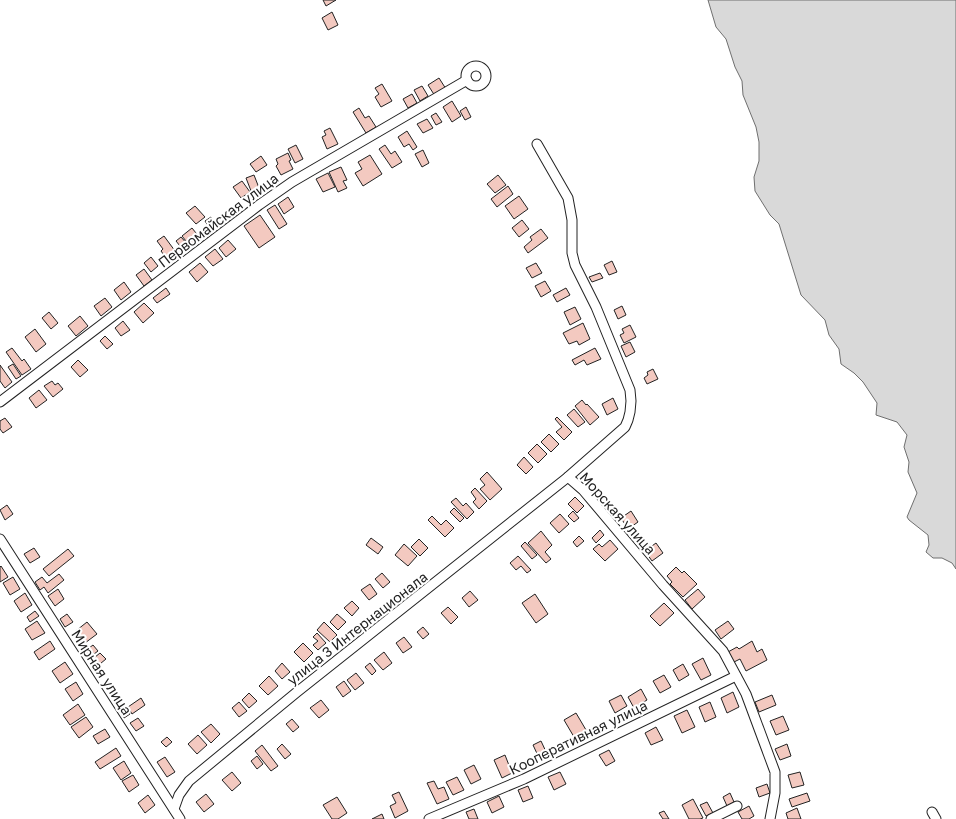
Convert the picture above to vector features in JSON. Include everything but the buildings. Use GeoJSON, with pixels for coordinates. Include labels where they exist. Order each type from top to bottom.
{"type":"FeatureCollection","features":[{"type":"Feature","properties":{"kind":"street","name":"Первомайская улица"},"geometry":{"type":"LineString","coordinates":[[0,402],[279,192],[467,80]]}},
{"type":"Feature","properties":{"kind":"street","name":"Морская улица"},"geometry":{"type":"LineString","coordinates":[[538,144],[568,198],[572,220],[572,254],[575,265],[596,307],[631,397],[628,420],[625,427],[568,477],[583,490],[663,585],[723,652],[746,694],[775,772],[775,793],[770,819]]}},
{"type":"Feature","properties":{"kind":"street","name":"улица 3 Интернационала"},"geometry":{"type":"LineString","coordinates":[[174,809],[179,795],[189,781],[297,692],[568,477]]}},
{"type":"Feature","properties":{"kind":"street","name":"Мирная улица"},"geometry":{"type":"LineString","coordinates":[[0,539],[180,819]]}},
{"type":"Feature","properties":{"kind":"street","name":"Кооперативная улица"},"geometry":{"type":"LineString","coordinates":[[429,819],[524,779],[736,676]]}},
{"type":"Feature","properties":{"kind":"street"},"geometry":{"type":"LineString","coordinates":[[711,819],[736,806]]}},
{"type":"Feature","properties":{"kind":"shaded area"},"geometry":{"type":"Polygon","coordinates":[[[708,0],[956,0],[956,569],[952,563],[942,558],[933,558],[926,552],[929,545],[928,535],[907,517],[917,493],[908,472],[909,462],[904,447],[907,435],[897,422],[876,415],[877,403],[863,382],[841,364],[839,349],[829,335],[825,320],[801,295],[779,224],[770,215],[755,191],[754,177],[759,161],[759,142],[756,127],[743,95],[742,81],[735,67],[726,39],[716,27],[708,0]]]}}]}
